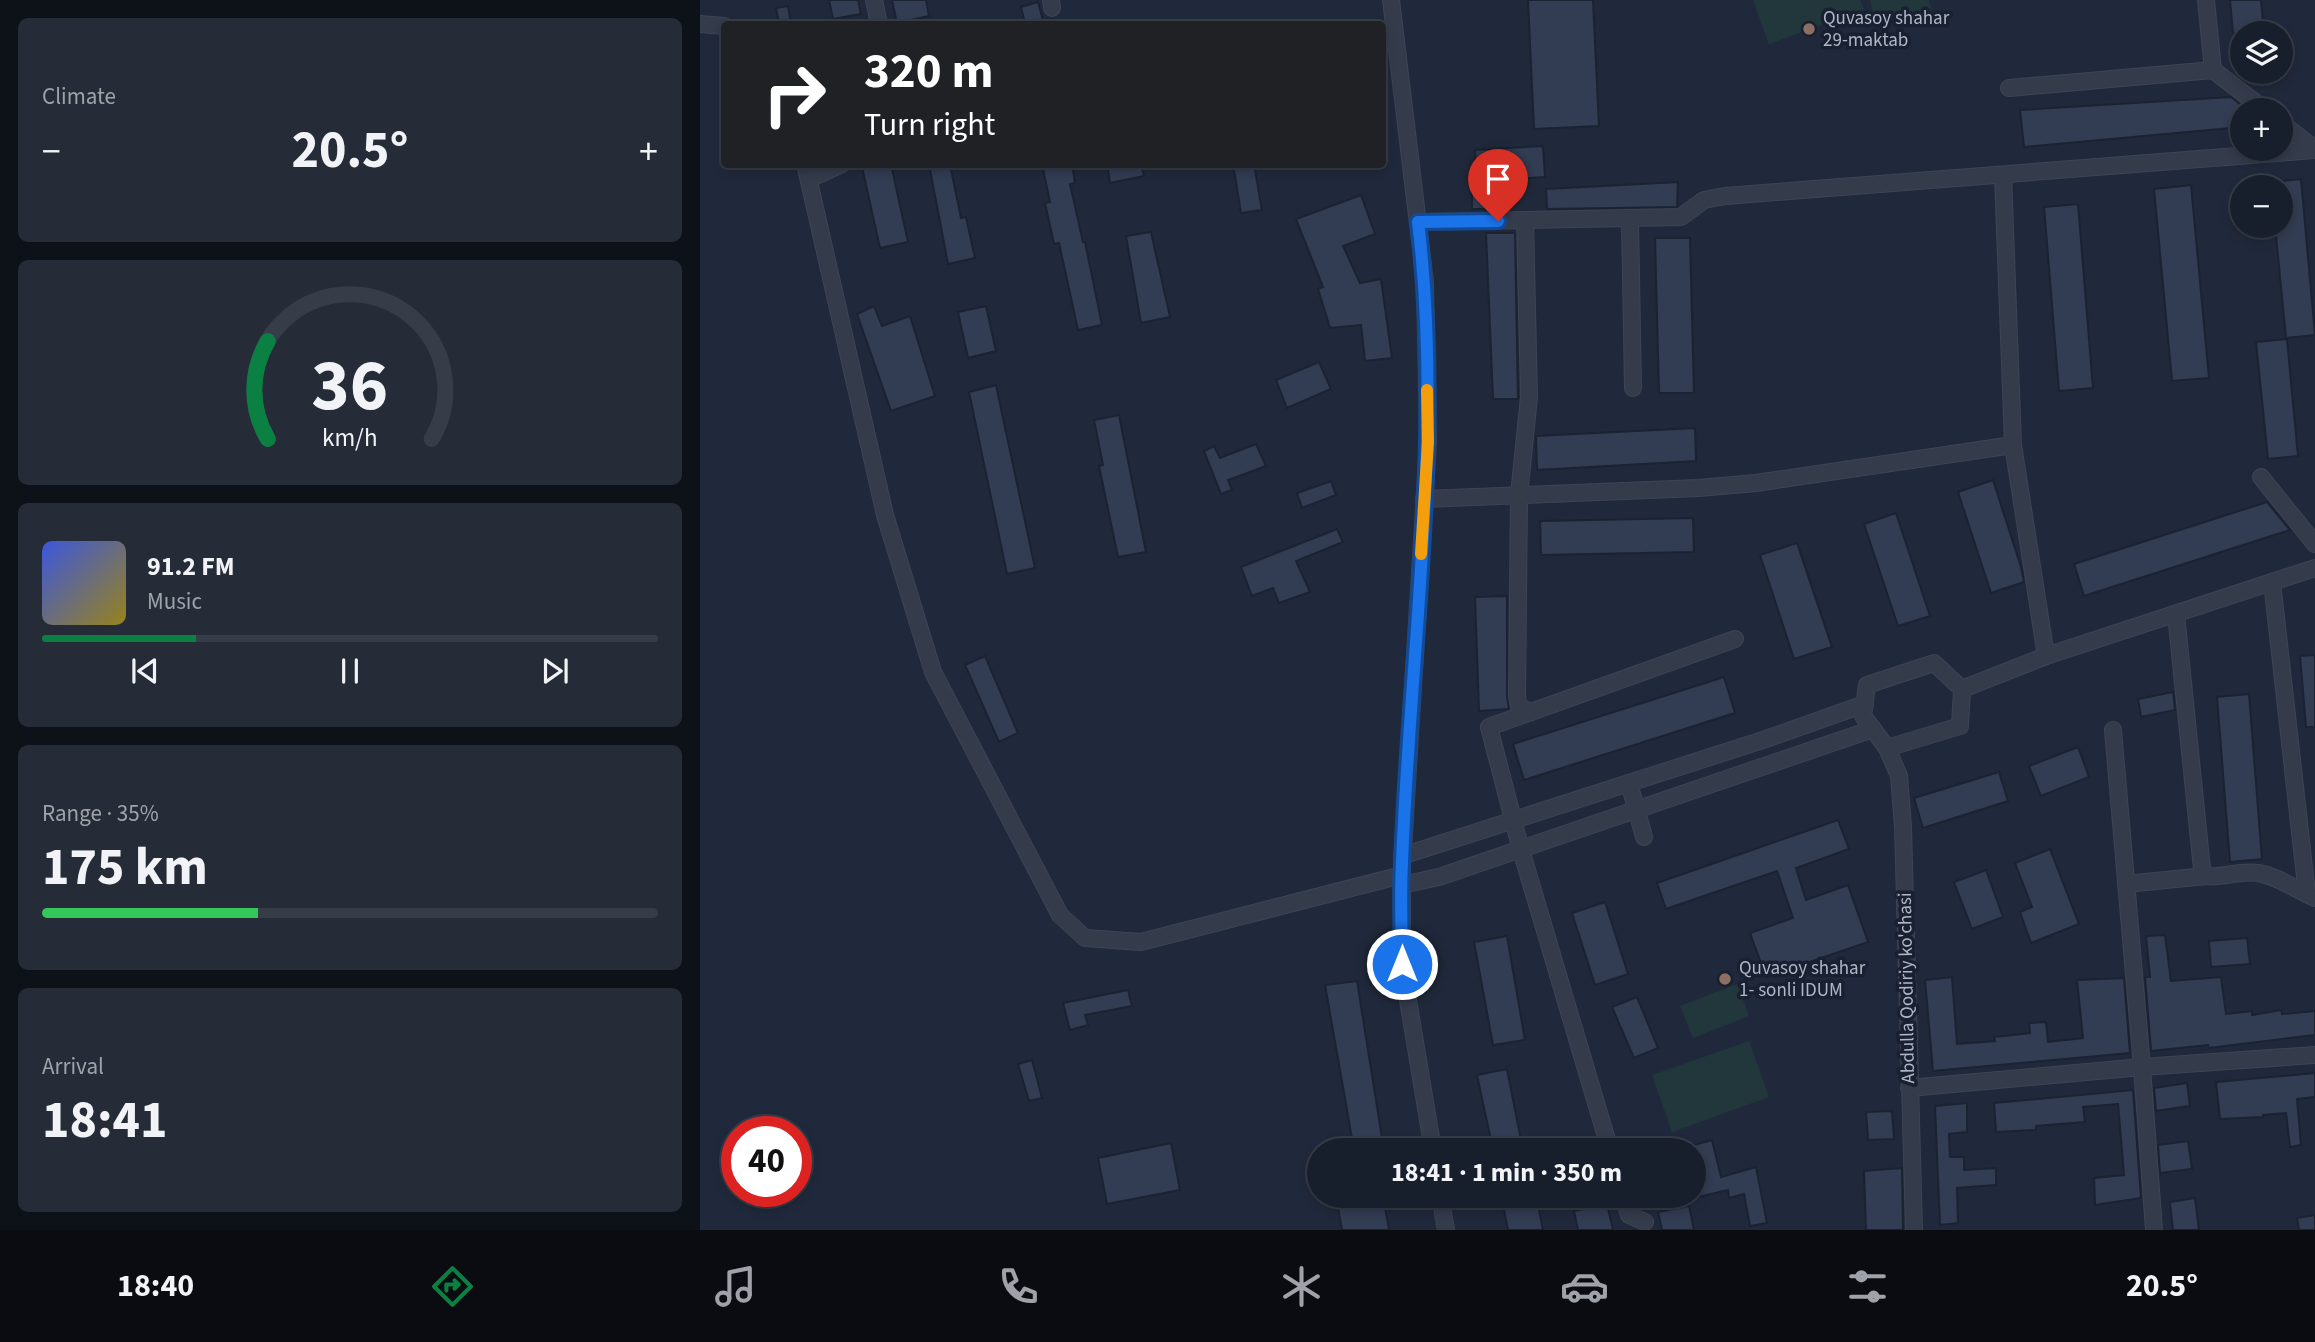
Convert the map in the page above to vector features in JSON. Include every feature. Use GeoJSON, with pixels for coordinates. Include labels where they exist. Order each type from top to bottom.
{"type":"FeatureCollection","features":[{"type":"Feature","properties":{"kind":"street"},"geometry":{"type":"LineString","coordinates":[[874,0],[878,21]]}},
{"type":"Feature","properties":{"kind":"street"},"geometry":{"type":"LineString","coordinates":[[1391,0],[1425,282],[1428,442],[1402,856],[1402,964],[1431,1138]]}},
{"type":"Feature","properties":{"kind":"street"},"geometry":{"type":"LineString","coordinates":[[2206,0],[2213,70]]}},
{"type":"Feature","properties":{"kind":"street"},"geometry":{"type":"LineString","coordinates":[[700,23],[721,26]]}},
{"type":"Feature","properties":{"kind":"street"},"geometry":{"type":"LineString","coordinates":[[2009,88],[2213,70],[2249,98]]}},
{"type":"Feature","properties":{"kind":"street"},"geometry":{"type":"LineString","coordinates":[[2293,132],[2315,150]]}},
{"type":"Feature","properties":{"kind":"street"},"geometry":{"type":"LineString","coordinates":[[1418,222],[1681,217],[1704,200],[1725,195],[2315,150]]}},
{"type":"Feature","properties":{"kind":"street"},"geometry":{"type":"LineString","coordinates":[[824,168],[807,172],[885,515],[933,672],[1060,915],[1084,938],[1141,942],[1402,880],[1440,877],[1873,730]]}},
{"type":"Feature","properties":{"kind":"street"},"geometry":{"type":"LineString","coordinates":[[2003,175],[2013,445],[2046,656]]}},
{"type":"Feature","properties":{"kind":"street"},"geometry":{"type":"LineString","coordinates":[[1525,220],[1529,397],[1519,495],[1517,696],[1519,707],[1531,712]]}},
{"type":"Feature","properties":{"kind":"street"},"geometry":{"type":"LineString","coordinates":[[1630,220],[1633,388]]}},
{"type":"Feature","properties":{"kind":"street"},"geometry":{"type":"LineString","coordinates":[[1424,499],[1756,483],[2013,445]]}},
{"type":"Feature","properties":{"kind":"street"},"geometry":{"type":"LineString","coordinates":[[2262,477],[2315,544]]}},
{"type":"Feature","properties":{"kind":"street"},"geometry":{"type":"LineString","coordinates":[[1962,689],[2046,656],[2315,568]]}},
{"type":"Feature","properties":{"kind":"street"},"geometry":{"type":"LineString","coordinates":[[2272,582],[2311,896]]}},
{"type":"Feature","properties":{"kind":"street"},"geometry":{"type":"LineString","coordinates":[[2176,614],[2202,869],[2206,876]]}},
{"type":"Feature","properties":{"kind":"street"},"geometry":{"type":"LineString","coordinates":[[1606,1138],[1521,850],[1489,727],[1735,639]]}},
{"type":"Feature","properties":{"kind":"street"},"geometry":{"type":"LineString","coordinates":[[1934,663],[1962,689],[1959,726],[1888,748],[1863,716],[1867,685],[1934,663]]}},
{"type":"Feature","properties":{"kind":"street"},"geometry":{"type":"LineString","coordinates":[[1402,856],[1865,704]]}},
{"type":"Feature","properties":{"kind":"street"},"geometry":{"type":"LineString","coordinates":[[2113,730],[2143,1067],[2154,1230]]}},
{"type":"Feature","properties":{"kind":"street","name":"Abdulla Qodiriy ko'chasi"},"geometry":{"type":"LineString","coordinates":[[1888,748],[1899,776],[1903,827],[1914,1230]]}},
{"type":"Feature","properties":{"kind":"street"},"geometry":{"type":"LineString","coordinates":[[1629,783],[1644,837]]}},
{"type":"Feature","properties":{"kind":"street"},"geometry":{"type":"LineString","coordinates":[[2126,884],[2256,872],[2311,896]]}},
{"type":"Feature","properties":{"kind":"street"},"geometry":{"type":"LineString","coordinates":[[1909,1088],[2315,1055]]}},
{"type":"Feature","properties":{"kind":"street"},"geometry":{"type":"LineString","coordinates":[[1442,1208],[1446,1230]]}},
{"type":"Feature","properties":{"kind":"street"},"geometry":{"type":"LineString","coordinates":[[1627,1208],[1629,1215],[1645,1222]]}},
{"type":"Feature","properties":{"kind":"green space"},"geometry":{"type":"Polygon","coordinates":[[[1753,0],[1860,0],[1864,9],[1769,44],[1753,0]]]}},
{"type":"Feature","properties":{"kind":"green space"},"geometry":{"type":"Polygon","coordinates":[[[1870,0],[1929,0],[1932,14],[1877,28],[1870,0]]]}},
{"type":"Feature","properties":{"kind":"green space"},"geometry":{"type":"Polygon","coordinates":[[[1737,984],[1749,1016],[1693,1038],[1680,1006],[1737,984]]]}},
{"type":"Feature","properties":{"kind":"green space"},"geometry":{"type":"Polygon","coordinates":[[[1749,1041],[1769,1097],[1672,1132],[1652,1075],[1749,1041]]]}},
{"type":"Feature","properties":{"kind":"building"},"geometry":{"type":"Polygon","coordinates":[[[829,0],[858,0],[861,14],[833,19],[829,0]]]}},
{"type":"Feature","properties":{"kind":"building"},"geometry":{"type":"Polygon","coordinates":[[[892,0],[926,0],[929,16],[897,21],[892,0]]]}},
{"type":"Feature","properties":{"kind":"building"},"geometry":{"type":"Polygon","coordinates":[[[1528,0],[1593,0],[1599,126],[1534,129],[1528,0]]]}},
{"type":"Feature","properties":{"kind":"building"},"geometry":{"type":"Polygon","coordinates":[[[2230,0],[2261,0],[2263,21],[2232,21],[2230,0]]]}},
{"type":"Feature","properties":{"kind":"building"},"geometry":{"type":"Polygon","coordinates":[[[1038,2],[1043,21],[1024,21],[1021,7],[1038,2]]]}},
{"type":"Feature","properties":{"kind":"building"},"geometry":{"type":"Polygon","coordinates":[[[788,6],[790,21],[778,21],[776,8],[788,6]]]}},
{"type":"Feature","properties":{"kind":"building"},"geometry":{"type":"Polygon","coordinates":[[[2231,97],[2232,98],[2230,98],[2230,128],[2024,147],[2020,110],[2231,97]]]}},
{"type":"Feature","properties":{"kind":"building"},"geometry":{"type":"Polygon","coordinates":[[[1543,146],[1545,177],[1491,180],[1492,209],[1472,209],[1472,185],[1477,185],[1475,150],[1543,146]]]}},
{"type":"Feature","properties":{"kind":"building"},"geometry":{"type":"Polygon","coordinates":[[[862,168],[892,168],[908,242],[880,248],[862,168]]]}},
{"type":"Feature","properties":{"kind":"building"},"geometry":{"type":"Polygon","coordinates":[[[930,168],[951,168],[961,218],[966,217],[975,258],[948,264],[930,168]]]}},
{"type":"Feature","properties":{"kind":"building"},"geometry":{"type":"Polygon","coordinates":[[[1043,168],[1073,168],[1075,183],[1070,184],[1102,325],[1078,330],[1059,243],[1054,244],[1045,203],[1050,202],[1043,168]]]}},
{"type":"Feature","properties":{"kind":"building"},"geometry":{"type":"Polygon","coordinates":[[[1108,168],[1142,168],[1144,176],[1110,183],[1108,168]]]}},
{"type":"Feature","properties":{"kind":"building"},"geometry":{"type":"Polygon","coordinates":[[[1234,168],[1255,168],[1262,210],[1241,213],[1234,168]]]}},
{"type":"Feature","properties":{"kind":"building"},"geometry":{"type":"Polygon","coordinates":[[[2301,179],[2315,335],[2286,338],[2276,238],[2293,238],[2293,180],[2301,179]]]}},
{"type":"Feature","properties":{"kind":"building"},"geometry":{"type":"Polygon","coordinates":[[[1678,182],[1677,207],[1547,209],[1546,189],[1678,182]]]}},
{"type":"Feature","properties":{"kind":"building"},"geometry":{"type":"Polygon","coordinates":[[[2191,185],[2209,378],[2172,381],[2154,189],[2191,185]]]}},
{"type":"Feature","properties":{"kind":"building"},"geometry":{"type":"Polygon","coordinates":[[[1361,195],[1375,234],[1343,246],[1360,283],[1381,279],[1392,358],[1365,361],[1361,325],[1330,328],[1318,289],[1323,287],[1296,219],[1361,195]]]}},
{"type":"Feature","properties":{"kind":"building"},"geometry":{"type":"Polygon","coordinates":[[[2078,204],[2093,388],[2059,391],[2044,207],[2078,204]]]}},
{"type":"Feature","properties":{"kind":"building"},"geometry":{"type":"Polygon","coordinates":[[[1151,232],[1170,317],[1141,323],[1126,236],[1151,232]]]}},
{"type":"Feature","properties":{"kind":"building"},"geometry":{"type":"Polygon","coordinates":[[[1486,233],[1515,233],[1518,399],[1493,399],[1486,233]]]}},
{"type":"Feature","properties":{"kind":"building"},"geometry":{"type":"Polygon","coordinates":[[[1655,238],[1690,238],[1694,393],[1659,393],[1655,238]]]}},
{"type":"Feature","properties":{"kind":"building"},"geometry":{"type":"Polygon","coordinates":[[[874,306],[882,326],[910,316],[935,396],[891,411],[857,314],[874,306]]]}},
{"type":"Feature","properties":{"kind":"building"},"geometry":{"type":"Polygon","coordinates":[[[986,306],[996,351],[968,358],[958,312],[986,306]]]}},
{"type":"Feature","properties":{"kind":"building"},"geometry":{"type":"Polygon","coordinates":[[[2287,339],[2298,456],[2268,459],[2256,342],[2287,339]]]}},
{"type":"Feature","properties":{"kind":"building"},"geometry":{"type":"Polygon","coordinates":[[[1319,362],[1331,389],[1287,408],[1276,380],[1319,362]]]}},
{"type":"Feature","properties":{"kind":"building"},"geometry":{"type":"Polygon","coordinates":[[[996,385],[1035,568],[1007,574],[969,392],[996,385]]]}},
{"type":"Feature","properties":{"kind":"building"},"geometry":{"type":"Polygon","coordinates":[[[1119,415],[1146,552],[1118,557],[1099,466],[1103,465],[1094,420],[1119,415]]]}},
{"type":"Feature","properties":{"kind":"building"},"geometry":{"type":"Polygon","coordinates":[[[1695,428],[1696,461],[1537,470],[1536,436],[1695,428]]]}},
{"type":"Feature","properties":{"kind":"building"},"geometry":{"type":"Polygon","coordinates":[[[1256,444],[1266,466],[1228,480],[1232,490],[1221,494],[1204,451],[1214,446],[1220,458],[1256,444]]]}},
{"type":"Feature","properties":{"kind":"building"},"geometry":{"type":"Polygon","coordinates":[[[1993,480],[2024,582],[1991,593],[1958,492],[1993,480]]]}},
{"type":"Feature","properties":{"kind":"building"},"geometry":{"type":"Polygon","coordinates":[[[1331,481],[1336,495],[1302,508],[1297,493],[1331,481]]]}},
{"type":"Feature","properties":{"kind":"building"},"geometry":{"type":"Polygon","coordinates":[[[2267,502],[2290,530],[2084,596],[2074,564],[2267,502]]]}},
{"type":"Feature","properties":{"kind":"building"},"geometry":{"type":"Polygon","coordinates":[[[1896,513],[1930,616],[1898,626],[1864,524],[1896,513]]]}},
{"type":"Feature","properties":{"kind":"building"},"geometry":{"type":"Polygon","coordinates":[[[1693,518],[1694,552],[1541,555],[1540,521],[1693,518]]]}},
{"type":"Feature","properties":{"kind":"building"},"geometry":{"type":"Polygon","coordinates":[[[1337,529],[1343,542],[1296,561],[1310,592],[1279,603],[1273,588],[1252,596],[1241,567],[1337,529]]]}},
{"type":"Feature","properties":{"kind":"building"},"geometry":{"type":"Polygon","coordinates":[[[1797,543],[1832,647],[1794,659],[1760,555],[1797,543]]]}},
{"type":"Feature","properties":{"kind":"building"},"geometry":{"type":"Polygon","coordinates":[[[1507,596],[1509,709],[1479,711],[1475,597],[1507,596]]]}},
{"type":"Feature","properties":{"kind":"building"},"geometry":{"type":"Polygon","coordinates":[[[2315,655],[2315,727],[2306,727],[2300,656],[2315,655]]]}},
{"type":"Feature","properties":{"kind":"building"},"geometry":{"type":"Polygon","coordinates":[[[985,656],[1018,733],[999,742],[965,665],[985,656]]]}},
{"type":"Feature","properties":{"kind":"building"},"geometry":{"type":"Polygon","coordinates":[[[1724,677],[1735,713],[1524,780],[1513,744],[1724,677]]]}},
{"type":"Feature","properties":{"kind":"building"},"geometry":{"type":"Polygon","coordinates":[[[2173,692],[2175,710],[2141,717],[2138,699],[2173,692]]]}},
{"type":"Feature","properties":{"kind":"building"},"geometry":{"type":"Polygon","coordinates":[[[2249,694],[2262,859],[2230,862],[2217,697],[2249,694]]]}},
{"type":"Feature","properties":{"kind":"building"},"geometry":{"type":"Polygon","coordinates":[[[2078,747],[2089,777],[2041,796],[2029,766],[2078,747]]]}},
{"type":"Feature","properties":{"kind":"building"},"geometry":{"type":"Polygon","coordinates":[[[1999,772],[2008,801],[1923,828],[1914,798],[1999,772]]]}},
{"type":"Feature","properties":{"kind":"building"},"geometry":{"type":"Polygon","coordinates":[[[1838,820],[1849,849],[1796,868],[1806,900],[1848,885],[1868,942],[1766,977],[1750,933],[1793,918],[1777,871],[1666,909],[1657,883],[1838,820]]]}},
{"type":"Feature","properties":{"kind":"building"},"geometry":{"type":"Polygon","coordinates":[[[2050,849],[2079,924],[2031,943],[2020,912],[2032,907],[2015,863],[2050,849]]]}},
{"type":"Feature","properties":{"kind":"building"},"geometry":{"type":"Polygon","coordinates":[[[1986,870],[2003,917],[1972,929],[1954,882],[1986,870]]]}},
{"type":"Feature","properties":{"kind":"building"},"geometry":{"type":"Polygon","coordinates":[[[1605,902],[1628,974],[1595,985],[1572,913],[1605,902]]]}},
{"type":"Feature","properties":{"kind":"building"},"geometry":{"type":"Polygon","coordinates":[[[2165,935],[2171,981],[2221,977],[2226,1014],[2252,1011],[2252,1015],[2281,1010],[2282,1014],[2315,1011],[2315,1035],[2209,1048],[2208,1045],[2151,1051],[2145,977],[2150,977],[2146,936],[2165,935]]]}},
{"type":"Feature","properties":{"kind":"building"},"geometry":{"type":"Polygon","coordinates":[[[1507,936],[1525,1040],[1493,1045],[1474,942],[1507,936]]]}},
{"type":"Feature","properties":{"kind":"building"},"geometry":{"type":"Polygon","coordinates":[[[2247,938],[2250,964],[2211,967],[2209,941],[2247,938]]]}},
{"type":"Feature","properties":{"kind":"building"},"geometry":{"type":"Polygon","coordinates":[[[1952,977],[1957,1044],[1995,1041],[1994,1037],[2030,1033],[2029,1023],[2046,1022],[2048,1042],[2083,1038],[2077,980],[2124,978],[2130,1053],[1933,1071],[1925,980],[1952,977]]]}},
{"type":"Feature","properties":{"kind":"building"},"geometry":{"type":"Polygon","coordinates":[[[1357,981],[1382,1138],[1352,1138],[1325,985],[1357,981]]]}},
{"type":"Feature","properties":{"kind":"building"},"geometry":{"type":"Polygon","coordinates":[[[1128,990],[1132,1006],[1085,1015],[1088,1025],[1070,1030],[1063,1003],[1128,990]]]}},
{"type":"Feature","properties":{"kind":"building"},"geometry":{"type":"Polygon","coordinates":[[[1637,997],[1658,1048],[1634,1058],[1612,1007],[1637,997]]]}},
{"type":"Feature","properties":{"kind":"building"},"geometry":{"type":"Polygon","coordinates":[[[1032,1060],[1042,1098],[1029,1101],[1018,1064],[1032,1060]]]}},
{"type":"Feature","properties":{"kind":"building"},"geometry":{"type":"Polygon","coordinates":[[[1507,1069],[1521,1138],[1490,1138],[1477,1075],[1507,1069]]]}},
{"type":"Feature","properties":{"kind":"building"},"geometry":{"type":"Polygon","coordinates":[[[2315,1073],[2315,1097],[2297,1099],[2301,1145],[2290,1147],[2286,1113],[2220,1119],[2216,1082],[2315,1073]]]}},
{"type":"Feature","properties":{"kind":"building"},"geometry":{"type":"Polygon","coordinates":[[[2187,1083],[2190,1106],[2156,1111],[2154,1088],[2187,1083]]]}},
{"type":"Feature","properties":{"kind":"building"},"geometry":{"type":"Polygon","coordinates":[[[2133,1090],[2141,1198],[2095,1205],[2094,1178],[2124,1175],[2118,1104],[2083,1107],[2085,1122],[2036,1126],[2036,1130],[1996,1132],[1994,1103],[2133,1090]]]}},
{"type":"Feature","properties":{"kind":"building"},"geometry":{"type":"Polygon","coordinates":[[[1967,1103],[1967,1132],[1949,1134],[1950,1157],[1964,1157],[1964,1170],[1996,1168],[1996,1185],[1957,1188],[1958,1223],[1940,1225],[1935,1106],[1967,1103]]]}},
{"type":"Feature","properties":{"kind":"building"},"geometry":{"type":"Polygon","coordinates":[[[1892,1111],[1894,1139],[1868,1140],[1866,1112],[1892,1111]]]}},
{"type":"Feature","properties":{"kind":"building"},"geometry":{"type":"Polygon","coordinates":[[[1712,1140],[1721,1177],[1756,1167],[1767,1223],[1750,1226],[1744,1194],[1729,1198],[1728,1190],[1706,1195],[1706,1142],[1712,1140]]]}},
{"type":"Feature","properties":{"kind":"building"},"geometry":{"type":"Polygon","coordinates":[[[2188,1141],[2192,1169],[2160,1173],[2158,1145],[2188,1141]]]}},
{"type":"Feature","properties":{"kind":"building"},"geometry":{"type":"Polygon","coordinates":[[[1171,1143],[1180,1190],[1107,1204],[1098,1158],[1171,1143]]]}},
{"type":"Feature","properties":{"kind":"building"},"geometry":{"type":"Polygon","coordinates":[[[1902,1168],[1903,1230],[1866,1230],[1864,1171],[1902,1168]]]}},
{"type":"Feature","properties":{"kind":"building"},"geometry":{"type":"Polygon","coordinates":[[[2195,1198],[2199,1230],[2173,1230],[2170,1202],[2195,1198]]]}},
{"type":"Feature","properties":{"kind":"building"},"geometry":{"type":"Polygon","coordinates":[[[1338,1208],[1385,1208],[1389,1230],[1342,1230],[1338,1208]]]}},
{"type":"Feature","properties":{"kind":"building"},"geometry":{"type":"Polygon","coordinates":[[[1504,1208],[1539,1208],[1543,1230],[1508,1230],[1504,1208]]]}},
{"type":"Feature","properties":{"kind":"building"},"geometry":{"type":"Polygon","coordinates":[[[1608,1208],[1613,1230],[1578,1230],[1574,1211],[1608,1208]]]}},
{"type":"Feature","properties":{"kind":"building"},"geometry":{"type":"Polygon","coordinates":[[[1689,1208],[1694,1230],[1662,1230],[1658,1212],[1689,1208]]]}},
{"type":"Feature","properties":{"kind":"building"},"geometry":{"type":"Polygon","coordinates":[[[2315,1215],[2315,1230],[2299,1230],[2297,1218],[2315,1215]]]}},
{"type":"Feature","properties":{"kind":"slow traffic"},"geometry":{"type":"LineString","coordinates":[[1421,554],[1428,442],[1427,390]]}},
{"type":"Feature","properties":{"kind":"place","name":"Quvasoy shahar 29-maktab"},"geometry":{"type":"Point","coordinates":[1809,29]}},
{"type":"Feature","properties":{"kind":"place","name":"Quvasoy shahar 1- sonli IDUM"},"geometry":{"type":"Point","coordinates":[1725,979]}},
{"type":"Feature","properties":{"kind":"route"},"geometry":{"type":"LineString","coordinates":[[1402,964],[1402,866],[1428,442],[1425,282],[1418,222],[1498,221]]}}]}
